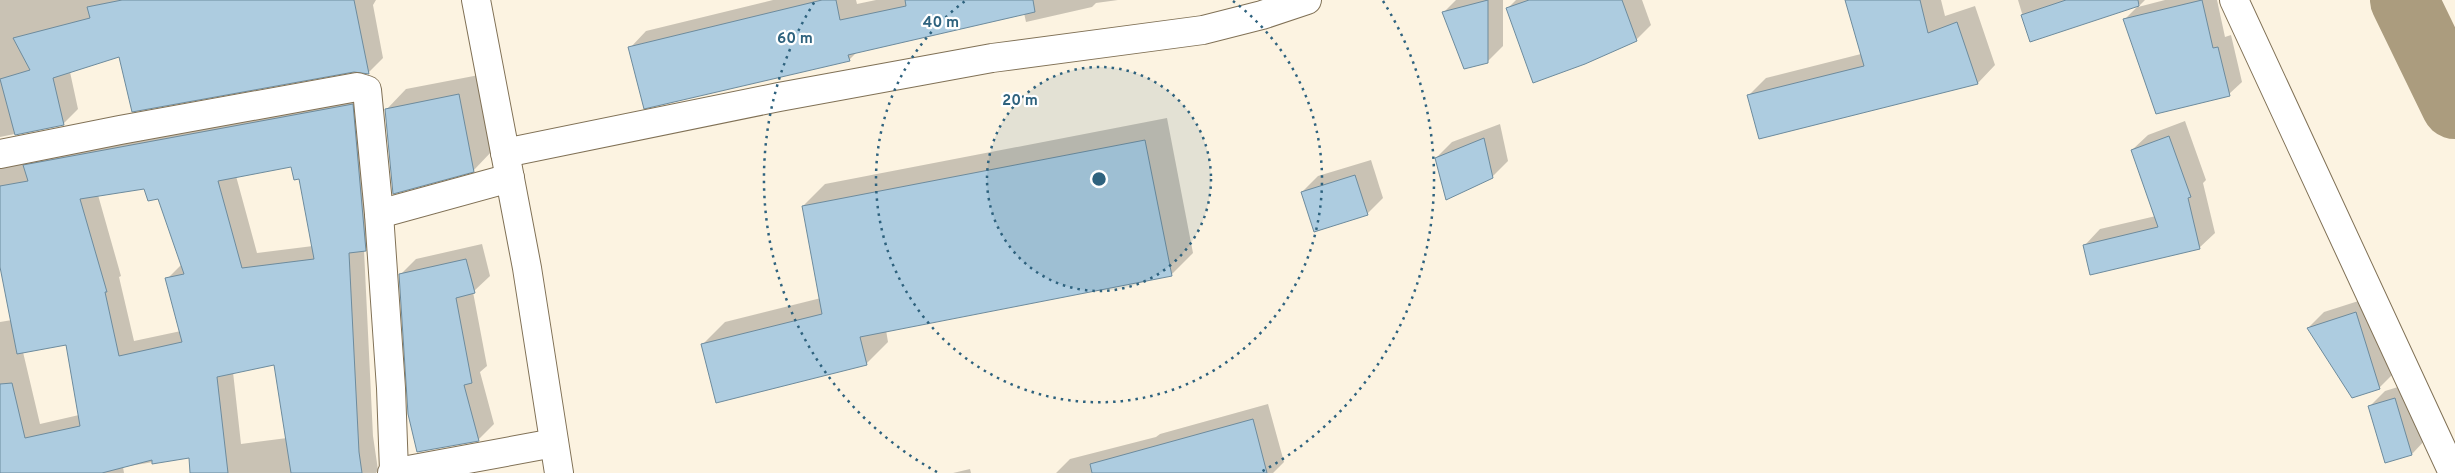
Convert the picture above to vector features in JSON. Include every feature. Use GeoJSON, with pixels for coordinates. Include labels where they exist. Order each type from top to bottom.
{"type":"FeatureCollection","features":[{"type":"Feature","properties":{"kind":"street"},"geometry":{"type":"LineString","coordinates":[[476,0],[527,268],[559,473]]}},
{"type":"Feature","properties":{"kind":"street"},"geometry":{"type":"LineString","coordinates":[[379,214],[507,166],[779,98],[992,58],[1203,30],[1262,15],[1307,0]]}},
{"type":"Feature","properties":{"kind":"street"},"geometry":{"type":"LineString","coordinates":[[2234,0],[2454,473]]}},
{"type":"Feature","properties":{"kind":"street"},"geometry":{"type":"LineString","coordinates":[[0,154],[221,111],[362,88],[367,90],[379,214],[391,388],[393,472],[554,444]]}},
{"type":"Feature","properties":{"kind":"building"},"geometry":{"type":"Polygon","coordinates":[[[122,0],[354,0],[369,74],[354,72],[132,112],[119,57],[53,78],[64,125],[15,135],[0,79],[30,70],[13,38],[90,18],[87,7],[122,0]]]}},
{"type":"Feature","properties":{"kind":"building"},"geometry":{"type":"Polygon","coordinates":[[[822,0],[836,0],[840,20],[906,6],[905,0],[1033,0],[1035,12],[848,55],[850,61],[644,109],[628,47],[822,0]]]}},
{"type":"Feature","properties":{"kind":"building"},"geometry":{"type":"Polygon","coordinates":[[[1488,0],[1488,63],[1464,69],[1442,12],[1488,0]]]}},
{"type":"Feature","properties":{"kind":"building"},"geometry":{"type":"Polygon","coordinates":[[[1529,0],[1622,0],[1637,41],[1585,64],[1533,83],[1506,8],[1529,0]]]}},
{"type":"Feature","properties":{"kind":"building"},"geometry":{"type":"Polygon","coordinates":[[[1845,0],[1920,0],[1928,33],[1957,22],[1978,84],[1759,139],[1747,95],[1864,66],[1845,0]]]}},
{"type":"Feature","properties":{"kind":"building"},"geometry":{"type":"Polygon","coordinates":[[[2066,0],[2138,0],[2139,6],[2030,42],[2021,15],[2066,0]]]}},
{"type":"Feature","properties":{"kind":"building"},"geometry":{"type":"Polygon","coordinates":[[[2202,0],[2213,48],[2218,47],[2230,96],[2156,114],[2123,19],[2202,0]]]}},
{"type":"Feature","properties":{"kind":"building"},"geometry":{"type":"Polygon","coordinates":[[[459,94],[474,172],[393,194],[385,109],[459,94]]]}},
{"type":"Feature","properties":{"kind":"building"},"geometry":{"type":"Polygon","coordinates":[[[353,104],[366,251],[349,253],[359,452],[362,473],[291,473],[274,365],[217,377],[228,473],[190,473],[189,458],[152,464],[152,460],[102,473],[0,473],[0,384],[12,383],[25,438],[80,426],[66,345],[17,354],[0,267],[0,186],[28,181],[23,165],[353,104]],[[291,167],[218,181],[242,268],[314,259],[299,179],[294,180],[291,167]],[[144,189],[80,199],[107,292],[105,292],[119,356],[182,342],[165,278],[184,274],[158,199],[148,201],[144,189]]]}},
{"type":"Feature","properties":{"kind":"building"},"geometry":{"type":"Polygon","coordinates":[[[2169,136],[2191,197],[2188,198],[2200,249],[2090,275],[2083,245],[2158,227],[2131,150],[2169,136]]]}},
{"type":"Feature","properties":{"kind":"building"},"geometry":{"type":"Polygon","coordinates":[[[1484,138],[1493,178],[1446,200],[1435,158],[1484,138]]]}},
{"type":"Feature","properties":{"kind":"building"},"geometry":{"type":"Polygon","coordinates":[[[1145,140],[1172,276],[860,337],[867,365],[716,403],[701,344],[822,314],[802,206],[1145,140]]]}},
{"type":"Feature","properties":{"kind":"building"},"geometry":{"type":"Polygon","coordinates":[[[1355,175],[1368,215],[1314,232],[1301,192],[1355,175]]]}},
{"type":"Feature","properties":{"kind":"building"},"geometry":{"type":"Polygon","coordinates":[[[466,259],[475,293],[456,298],[472,383],[464,385],[479,441],[417,452],[408,414],[399,274],[466,259]]]}},
{"type":"Feature","properties":{"kind":"building"},"geometry":{"type":"Polygon","coordinates":[[[2356,312],[2380,389],[2352,398],[2307,328],[2356,312]]]}},
{"type":"Feature","properties":{"kind":"building"},"geometry":{"type":"Polygon","coordinates":[[[2395,398],[2412,455],[2385,463],[2368,406],[2395,398]]]}},
{"type":"Feature","properties":{"kind":"building"},"geometry":{"type":"Polygon","coordinates":[[[1253,419],[1267,473],[1092,473],[1090,464],[1253,419]]]}},
{"type":"Feature","properties":{"kind":"waterway"},"geometry":{"type":"LineString","coordinates":[[2404,0],[2455,105]]}}]}
